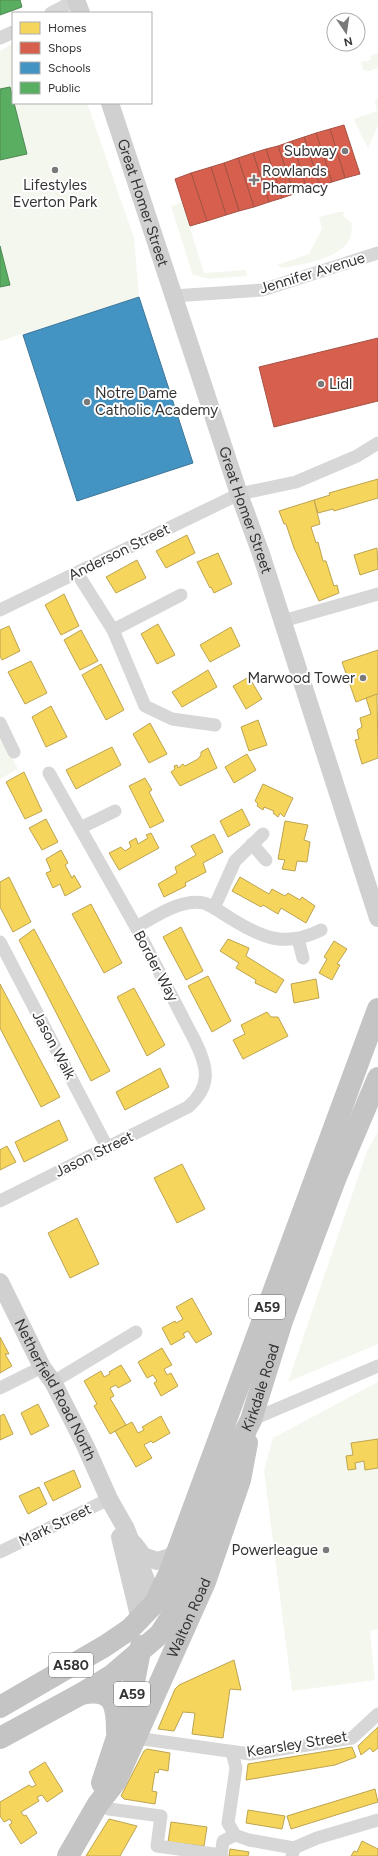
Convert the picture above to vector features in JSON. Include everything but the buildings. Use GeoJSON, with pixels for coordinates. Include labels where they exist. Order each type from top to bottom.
{"type":"FeatureCollection","features":[{"type":"Feature","properties":{"kind":"highway","name":"Kirkdale Road"},"geometry":{"type":"LineString","coordinates":[[155,1603],[169,1574],[378,1009]]}},
{"type":"Feature","properties":{"kind":"highway","name":"Kirkdale Road"},"geometry":{"type":"LineString","coordinates":[[110,1676],[160,1634],[175,1611],[188,1583],[224,1473],[251,1420],[282,1321],[336,1177],[371,1107],[378,1078]]}},
{"type":"Feature","properties":{"kind":"highway","name":"Walton Road"},"geometry":{"type":"LineString","coordinates":[[68,1856],[98,1804],[103,1779],[162,1679],[211,1565],[240,1480],[251,1420]]}},
{"type":"Feature","properties":{"kind":"highway"},"geometry":{"type":"LineString","coordinates":[[155,1603],[160,1634],[162,1679]]}},
{"type":"Feature","properties":{"kind":"highway","name":"A580"},"geometry":{"type":"LineString","coordinates":[[0,1707],[105,1646],[140,1620],[155,1603]]}},
{"type":"Feature","properties":{"kind":"highway","name":"Walton Road"},"geometry":{"type":"LineString","coordinates":[[127,1737],[132,1692],[141,1651],[140,1620]]}},
{"type":"Feature","properties":{"kind":"highway","name":"A580"},"geometry":{"type":"LineString","coordinates":[[0,1738],[81,1694],[110,1676]]}},
{"type":"Feature","properties":{"kind":"highway","name":"A59"},"geometry":{"type":"LineString","coordinates":[[81,1694],[95,1692],[103,1694],[113,1702],[127,1737]]}},
{"type":"Feature","properties":{"kind":"street"},"geometry":{"type":"LineString","coordinates":[[52,12],[76,0],[81,12]]}},
{"type":"Feature","properties":{"kind":"street"},"geometry":{"type":"LineString","coordinates":[[0,38],[12,32]]}},
{"type":"Feature","properties":{"kind":"street","name":"Great Homer Street"},"geometry":{"type":"LineString","coordinates":[[110,104],[238,494],[261,554],[360,866],[378,918]]}},
{"type":"Feature","properties":{"kind":"street","name":"Jennifer Avenue"},"geometry":{"type":"LineString","coordinates":[[173,296],[262,290],[378,253]]}},
{"type":"Feature","properties":{"kind":"street","name":"Anderson Street"},"geometry":{"type":"LineString","coordinates":[[0,610],[238,494],[296,482],[357,456],[378,442]]}},
{"type":"Feature","properties":{"kind":"street"},"geometry":{"type":"LineString","coordinates":[[77,573],[113,630],[145,706],[172,719],[215,725]]}},
{"type":"Feature","properties":{"kind":"street"},"geometry":{"type":"LineString","coordinates":[[283,621],[378,594]]}},
{"type":"Feature","properties":{"kind":"street"},"geometry":{"type":"LineString","coordinates":[[113,630],[182,595]]}},
{"type":"Feature","properties":{"kind":"street"},"geometry":{"type":"LineString","coordinates":[[0,723],[14,752]]}},
{"type":"Feature","properties":{"kind":"street","name":"Border Way"},"geometry":{"type":"LineString","coordinates":[[50,773],[136,927],[203,1058],[206,1071],[203,1086],[196,1100],[188,1107]]}},
{"type":"Feature","properties":{"kind":"street"},"geometry":{"type":"LineString","coordinates":[[80,828],[115,811]]}},
{"type":"Feature","properties":{"kind":"street"},"geometry":{"type":"LineString","coordinates":[[214,908],[235,861],[263,834]]}},
{"type":"Feature","properties":{"kind":"street"},"geometry":{"type":"LineString","coordinates":[[252,844],[266,860]]}},
{"type":"Feature","properties":{"kind":"street"},"geometry":{"type":"LineString","coordinates":[[360,866],[378,878]]}},
{"type":"Feature","properties":{"kind":"street"},"geometry":{"type":"LineString","coordinates":[[136,927],[180,905],[203,903],[266,937],[286,940],[298,939],[321,930]]}},
{"type":"Feature","properties":{"kind":"street"},"geometry":{"type":"LineString","coordinates":[[298,939],[303,958]]}},
{"type":"Feature","properties":{"kind":"street","name":"Jason Walk"},"geometry":{"type":"LineString","coordinates":[[0,942],[107,1147]]}},
{"type":"Feature","properties":{"kind":"street","name":"Jason Street"},"geometry":{"type":"LineString","coordinates":[[0,1201],[188,1107]]}},
{"type":"Feature","properties":{"kind":"street","name":"Netherfield Road North"},"geometry":{"type":"LineString","coordinates":[[0,1282],[42,1367],[53,1382],[85,1445],[109,1499],[133,1544],[155,1603]]}},
{"type":"Feature","properties":{"kind":"street"},"geometry":{"type":"LineString","coordinates":[[53,1382],[136,1332]]}},
{"type":"Feature","properties":{"kind":"street"},"geometry":{"type":"LineString","coordinates":[[251,1420],[378,1366]]}},
{"type":"Feature","properties":{"kind":"street"},"geometry":{"type":"LineString","coordinates":[[0,1388],[42,1367]]}},
{"type":"Feature","properties":{"kind":"street","name":"Netherfield Road North"},"geometry":{"type":"LineString","coordinates":[[109,1499],[119,1531],[140,1620]]}},
{"type":"Feature","properties":{"kind":"street","name":"Mark Street"},"geometry":{"type":"LineString","coordinates":[[0,1552],[109,1499]]}},
{"type":"Feature","properties":{"kind":"street","name":"Netherfield Road North"},"geometry":{"type":"LineString","coordinates":[[133,1544],[143,1556],[157,1561],[170,1557],[178,1550]]}},
{"type":"Feature","properties":{"kind":"street","name":"Kearsley Street"},"geometry":{"type":"LineString","coordinates":[[127,1737],[250,1754],[352,1738],[378,1714]]}},
{"type":"Feature","properties":{"kind":"street"},"geometry":{"type":"LineString","coordinates":[[232,1752],[236,1768],[228,1823],[235,1835],[293,1852],[317,1838],[378,1820]]}},
{"type":"Feature","properties":{"kind":"street"},"geometry":{"type":"LineString","coordinates":[[98,1804],[109,1809],[161,1816],[157,1846],[221,1856],[223,1841],[235,1835]]}},
{"type":"Feature","properties":{"kind":"shaded area","name":"Lifestyles Everton Park"},"geometry":{"type":"Polygon","coordinates":[[[12,44],[12,104],[87,104],[134,238],[139,297],[0,341],[0,51],[12,44]]]}},
{"type":"Feature","properties":{"kind":"shaded area"},"geometry":{"type":"Polygon","coordinates":[[[378,53],[378,67],[370,71],[363,70],[361,62],[371,60],[370,56],[378,53]]]}},
{"type":"Feature","properties":{"kind":"shaded area"},"geometry":{"type":"Polygon","coordinates":[[[378,98],[378,125],[368,148],[354,119],[377,111],[375,101],[378,98]]]}},
{"type":"Feature","properties":{"kind":"shaded area"},"geometry":{"type":"Polygon","coordinates":[[[182,202],[204,273],[246,270],[247,276],[210,279],[193,275],[171,206],[182,202]]]}},
{"type":"Feature","properties":{"kind":"shaded area"},"geometry":{"type":"Polygon","coordinates":[[[344,212],[343,216],[351,222],[351,234],[347,243],[339,250],[317,261],[282,268],[277,265],[309,254],[322,229],[319,217],[344,212]]]}},
{"type":"Feature","properties":{"kind":"shaded area"},"geometry":{"type":"Polygon","coordinates":[[[0,735],[18,769],[0,779],[0,735]]]}},
{"type":"Feature","properties":{"kind":"shaded area"},"geometry":{"type":"Polygon","coordinates":[[[378,1132],[378,1344],[288,1382],[367,1151],[378,1132]]]}},
{"type":"Feature","properties":{"kind":"shaded area","name":"Powerleague"},"geometry":{"type":"Polygon","coordinates":[[[378,1382],[378,1629],[370,1631],[375,1680],[292,1691],[264,1471],[273,1438],[378,1382]]]}},
{"type":"Feature","properties":{"kind":"place","name":"Subway"},"geometry":{"type":"Point","coordinates":[345,151]}},
{"type":"Feature","properties":{"kind":"place","name":"Lifestyles Everton Park"},"geometry":{"type":"Point","coordinates":[55,170]}},
{"type":"Feature","properties":{"kind":"place","name":"Rowlands Pharmacy"},"geometry":{"type":"Point","coordinates":[254,180]}},
{"type":"Feature","properties":{"kind":"place","name":"Lidl"},"geometry":{"type":"Point","coordinates":[321,384]}},
{"type":"Feature","properties":{"kind":"place","name":"Notre Dame Catholic Academy"},"geometry":{"type":"Point","coordinates":[87,402]}},
{"type":"Feature","properties":{"kind":"place","name":"Marwood Tower"},"geometry":{"type":"Point","coordinates":[363,678]}},
{"type":"Feature","properties":{"kind":"place","name":"Powerleague"},"geometry":{"type":"Point","coordinates":[326,1550]}}]}
